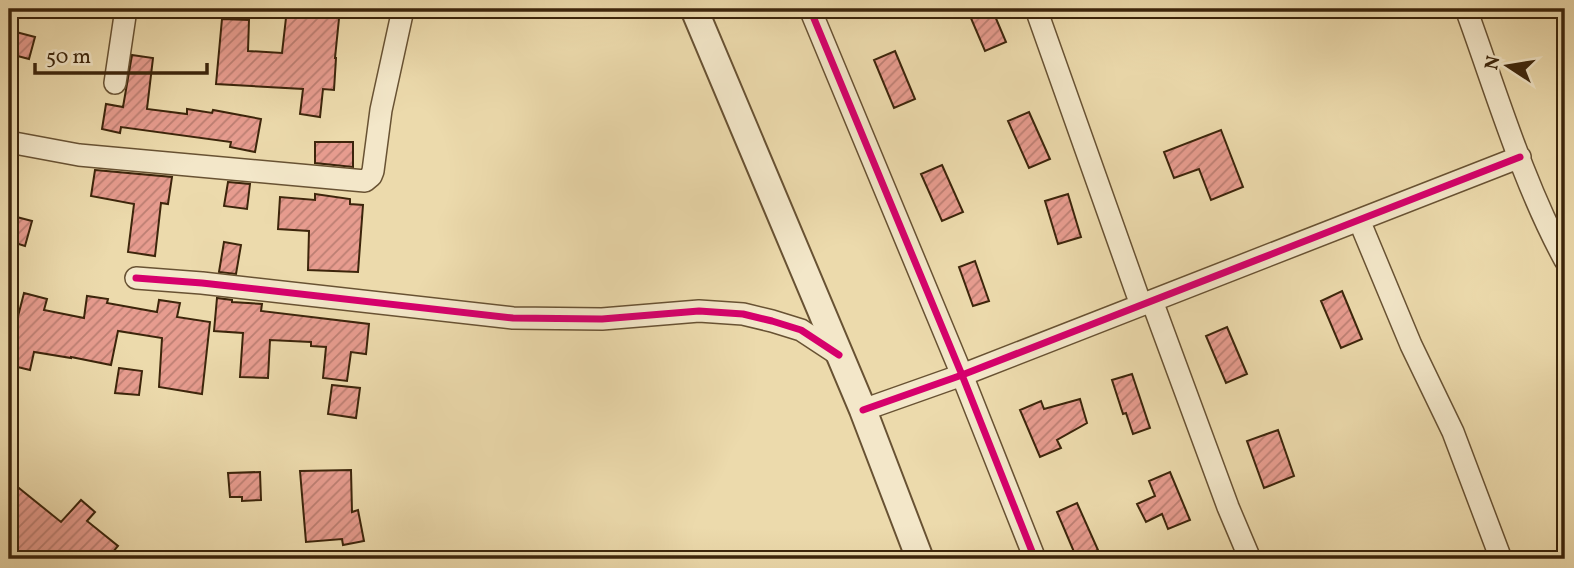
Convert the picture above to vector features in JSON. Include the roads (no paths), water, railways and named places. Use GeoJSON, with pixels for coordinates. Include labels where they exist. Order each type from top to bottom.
{"type":"FeatureCollection","features":[{"type":"Feature","properties":{"kind":"street"},"geometry":{"type":"LineString","coordinates":[[115,83],[126,9]]}},
{"type":"Feature","properties":{"kind":"street"},"geometry":{"type":"LineString","coordinates":[[694,9],[863,410],[920,559]]}},
{"type":"Feature","properties":{"kind":"street"},"geometry":{"type":"LineString","coordinates":[[810,9],[962,375],[1035,559]]}},
{"type":"Feature","properties":{"kind":"street"},"geometry":{"type":"LineString","coordinates":[[1036,9],[1146,303],[1250,559]]}},
{"type":"Feature","properties":{"kind":"street"},"geometry":{"type":"LineString","coordinates":[[1466,9],[1520,157],[1550,233],[1565,260]]}},
{"type":"Feature","properties":{"kind":"street"},"geometry":{"type":"LineString","coordinates":[[9,142],[79,155],[365,181],[373,172],[381,110],[400,11]]}},
{"type":"Feature","properties":{"kind":"street"},"geometry":{"type":"LineString","coordinates":[[863,410],[962,375],[1520,157]]}},
{"type":"Feature","properties":{"kind":"street"},"geometry":{"type":"LineString","coordinates":[[1359,220],[1411,345],[1453,432],[1501,559]]}},
{"type":"Feature","properties":{"kind":"street"},"geometry":{"type":"LineString","coordinates":[[136,278],[513,318],[602,319],[699,311],[743,314],[801,330],[839,355]]}}]}
